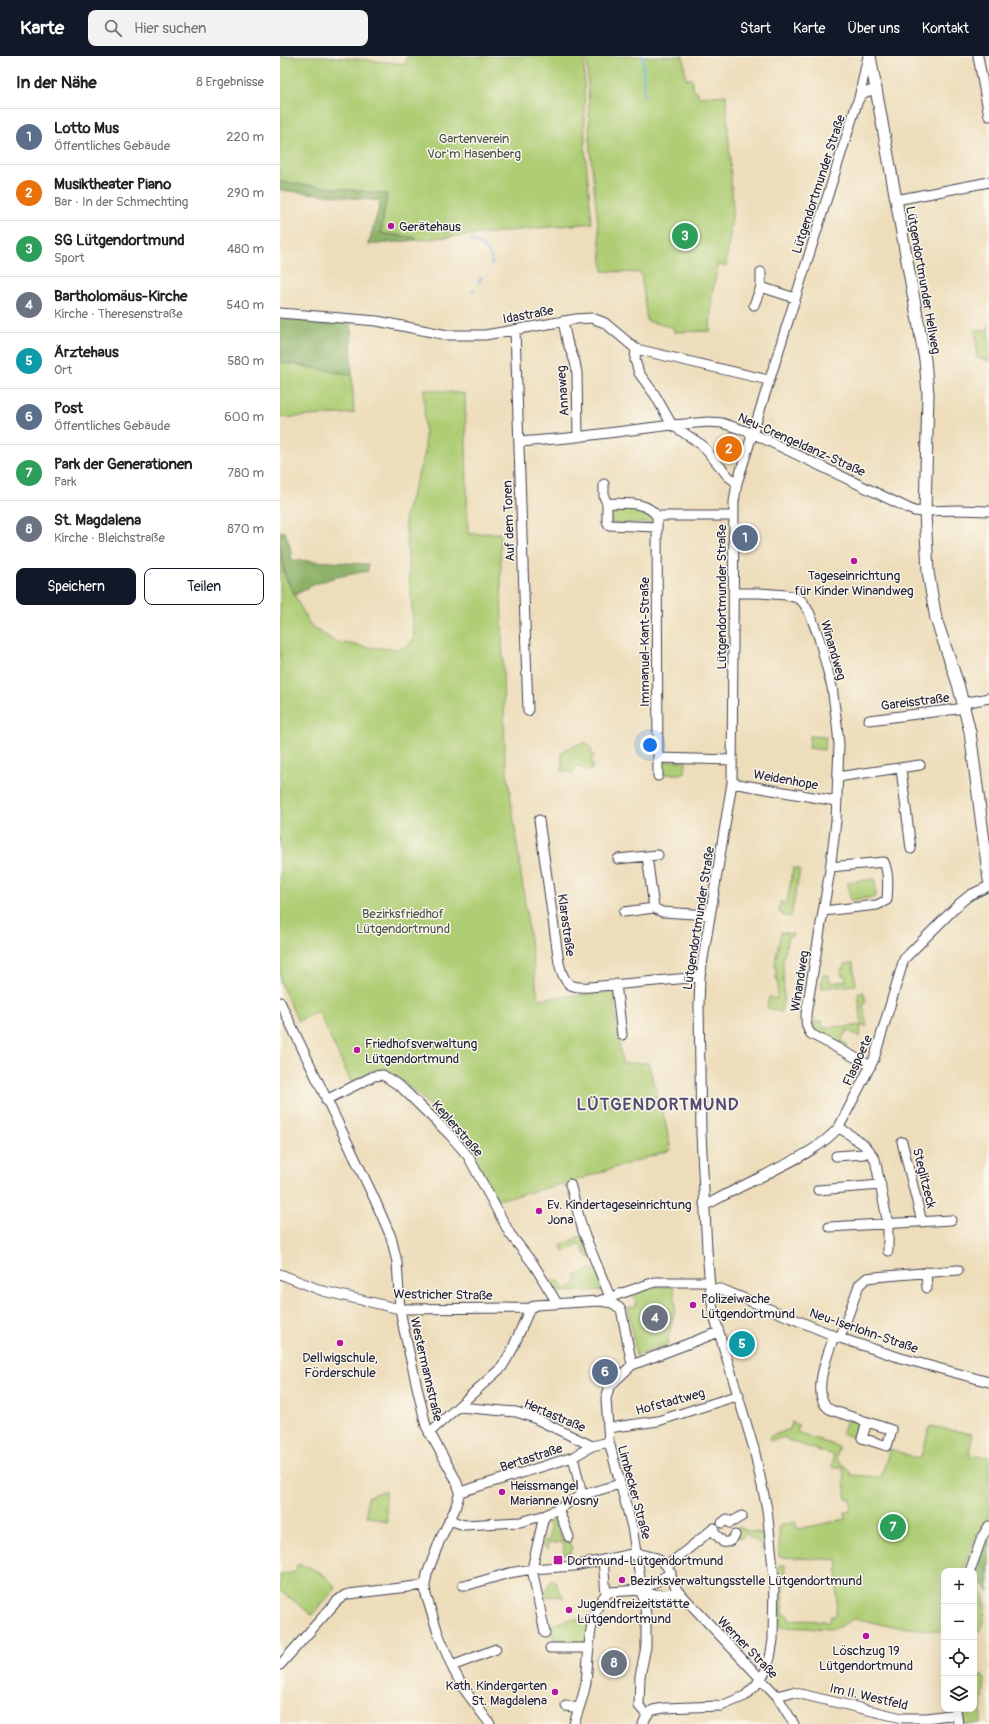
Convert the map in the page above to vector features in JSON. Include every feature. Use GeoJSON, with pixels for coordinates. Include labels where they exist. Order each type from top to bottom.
{"type":"FeatureCollection","features":[{"type":"Feature","properties":{"kind":"main road","name":"Lütgendortmunder Hellweg"},"geometry":{"type":"LineString","coordinates":[[869,56],[922,338],[927,378],[928,416],[925,512],[927,560],[932,604],[964,705],[972,749],[989,880]]}},
{"type":"Feature","properties":{"kind":"street","name":"Lütgendortmunder Straße"},"geometry":{"type":"LineString","coordinates":[[647,1715],[653,1710],[659,1709],[706,1708],[729,1704],[745,1696],[761,1680],[772,1651],[774,1602],[772,1550],[769,1523],[759,1469],[739,1395],[712,1308],[709,1285],[704,1204],[699,1024],[700,977],[732,783],[734,516],[737,482],[768,380],[858,100],[869,56]]}},
{"type":"Feature","properties":{"kind":"street"},"geometry":{"type":"LineString","coordinates":[[978,56],[989,116]]}},
{"type":"Feature","properties":{"kind":"street"},"geometry":{"type":"LineString","coordinates":[[858,100],[864,92],[876,90]]}},
{"type":"Feature","properties":{"kind":"street"},"geometry":{"type":"LineString","coordinates":[[896,200],[989,182]]}},
{"type":"Feature","properties":{"kind":"street"},"geometry":{"type":"LineString","coordinates":[[754,305],[761,287],[762,272]]}},
{"type":"Feature","properties":{"kind":"street"},"geometry":{"type":"LineString","coordinates":[[761,287],[795,298]]}},
{"type":"Feature","properties":{"kind":"street","name":"Idastraße"},"geometry":{"type":"LineString","coordinates":[[280,313],[377,321],[447,335],[485,334],[584,318],[600,320],[636,349],[768,380]]}},
{"type":"Feature","properties":{"kind":"street","name":"Annaweg"},"geometry":{"type":"LineString","coordinates":[[563,321],[567,341],[575,362],[577,373],[578,437]]}},
{"type":"Feature","properties":{"kind":"street","name":"Auf dem Toren"},"geometry":{"type":"LineString","coordinates":[[515,330],[528,712]]}},
{"type":"Feature","properties":{"kind":"street"},"geometry":{"type":"LineString","coordinates":[[636,349],[635,360],[639,373],[655,395],[672,425],[693,438],[708,451],[728,476],[737,482]]}},
{"type":"Feature","properties":{"kind":"street","name":"Neu-Crengeldanz-Straße"},"geometry":{"type":"LineString","coordinates":[[519,442],[578,437],[672,425],[709,422],[722,423],[752,433],[914,512],[925,512]]}},
{"type":"Feature","properties":{"kind":"street"},"geometry":{"type":"LineString","coordinates":[[693,438],[690,431],[695,423]]}},
{"type":"Feature","properties":{"kind":"street"},"geometry":{"type":"LineString","coordinates":[[604,484],[604,498],[607,503],[607,521],[609,525],[657,527]]}},
{"type":"Feature","properties":{"kind":"street"},"geometry":{"type":"LineString","coordinates":[[607,503],[641,504],[648,507],[657,516],[734,516]]}},
{"type":"Feature","properties":{"kind":"street"},"geometry":{"type":"LineString","coordinates":[[925,512],[959,510],[989,511]]}},
{"type":"Feature","properties":{"kind":"street","name":"Immanuel-Kant-Straße"},"geometry":{"type":"LineString","coordinates":[[657,516],[658,776]]}},
{"type":"Feature","properties":{"kind":"street","name":"Winandweg"},"geometry":{"type":"LineString","coordinates":[[734,593],[786,595],[796,598],[807,608],[819,638],[832,687],[839,745],[836,777],[836,821],[806,1014],[808,1029],[811,1034],[871,1066]]}},
{"type":"Feature","properties":{"kind":"street","name":"Gareisstraße"},"geometry":{"type":"LineString","coordinates":[[869,720],[964,705],[989,698]]}},
{"type":"Feature","properties":{"kind":"street"},"geometry":{"type":"LineString","coordinates":[[658,758],[732,760]]}},
{"type":"Feature","properties":{"kind":"street"},"geometry":{"type":"LineString","coordinates":[[836,777],[920,766]]}},
{"type":"Feature","properties":{"kind":"street"},"geometry":{"type":"LineString","coordinates":[[901,769],[911,849]]}},
{"type":"Feature","properties":{"kind":"street","name":"Weidenhope"},"geometry":{"type":"LineString","coordinates":[[732,783],[836,801]]}},
{"type":"Feature","properties":{"kind":"street","name":"Klarastraße"},"geometry":{"type":"LineString","coordinates":[[539,820],[559,963],[564,979],[569,985],[578,988],[700,977]]}},
{"type":"Feature","properties":{"kind":"street"},"geometry":{"type":"LineString","coordinates":[[618,859],[658,855]]}},
{"type":"Feature","properties":{"kind":"street"},"geometry":{"type":"LineString","coordinates":[[647,856],[654,908]]}},
{"type":"Feature","properties":{"kind":"street"},"geometry":{"type":"LineString","coordinates":[[823,911],[877,905],[887,900],[888,889],[886,866],[884,862],[830,867]]}},
{"type":"Feature","properties":{"kind":"street","name":"Flaspoete"},"geometry":{"type":"LineString","coordinates":[[704,1204],[710,1203],[799,1158],[816,1148],[832,1135],[839,1127],[871,1066],[883,1033],[904,959],[960,903],[970,895],[989,886]]}},
{"type":"Feature","properties":{"kind":"street"},"geometry":{"type":"LineString","coordinates":[[624,912],[654,908],[662,912],[710,915]]}},
{"type":"Feature","properties":{"kind":"street"},"geometry":{"type":"LineString","coordinates":[[616,984],[622,1035]]}},
{"type":"Feature","properties":{"kind":"street","name":"Westermannstraße"},"geometry":{"type":"LineString","coordinates":[[280,1002],[374,1198],[391,1237],[397,1262],[400,1309],[404,1330],[429,1433],[450,1469],[460,1492]]}},
{"type":"Feature","properties":{"kind":"street","name":"Keplerstraße"},"geometry":{"type":"LineString","coordinates":[[326,1100],[374,1076],[383,1076],[401,1087],[444,1129],[468,1156],[510,1234],[534,1265],[557,1303]]}},
{"type":"Feature","properties":{"kind":"street"},"geometry":{"type":"LineString","coordinates":[[839,1127],[870,1151],[876,1159],[888,1224],[888,1251]]}},
{"type":"Feature","properties":{"kind":"street","name":"Steglitzeck"},"geometry":{"type":"LineString","coordinates":[[902,1142],[922,1222]]}},
{"type":"Feature","properties":{"kind":"street"},"geometry":{"type":"LineString","coordinates":[[836,1156],[864,1154],[870,1151]]}},
{"type":"Feature","properties":{"kind":"street"},"geometry":{"type":"LineString","coordinates":[[570,1184],[583,1231],[610,1297]]}},
{"type":"Feature","properties":{"kind":"street"},"geometry":{"type":"LineString","coordinates":[[818,1190],[881,1186]]}},
{"type":"Feature","properties":{"kind":"street","name":"Steglitzeck"},"geometry":{"type":"LineString","coordinates":[[829,1227],[951,1220]]}},
{"type":"Feature","properties":{"kind":"street"},"geometry":{"type":"LineString","coordinates":[[867,1422],[831,1410],[825,1407],[821,1400],[821,1376],[855,1293],[864,1280],[875,1277],[958,1270]]}},
{"type":"Feature","properties":{"kind":"street"},"geometry":{"type":"LineString","coordinates":[[926,1272],[927,1288]]}},
{"type":"Feature","properties":{"kind":"street","name":"Westricher Straße"},"geometry":{"type":"LineString","coordinates":[[280,1274],[323,1291],[400,1309],[530,1308],[536,1305],[599,1301],[655,1282],[709,1285]]}},
{"type":"Feature","properties":{"kind":"street","name":"Neu-Iserlohn-Straße"},"geometry":{"type":"LineString","coordinates":[[709,1285],[837,1337],[901,1358],[989,1382]]}},
{"type":"Feature","properties":{"kind":"street"},"geometry":{"type":"LineString","coordinates":[[632,1365],[622,1309],[623,1297],[634,1288]]}},
{"type":"Feature","properties":{"kind":"street"},"geometry":{"type":"LineString","coordinates":[[599,1301],[612,1303],[622,1309]]}},
{"type":"Feature","properties":{"kind":"street"},"geometry":{"type":"LineString","coordinates":[[429,1433],[502,1367],[512,1350],[530,1308]]}},
{"type":"Feature","properties":{"kind":"street","name":"Limbecker Straße"},"geometry":{"type":"LineString","coordinates":[[647,1715],[639,1706],[640,1676],[646,1647],[646,1615],[638,1553],[609,1442],[606,1399],[610,1388],[616,1380],[632,1365],[719,1332]]}},
{"type":"Feature","properties":{"kind":"street","name":"Hofstadtweg"},"geometry":{"type":"LineString","coordinates":[[608,1428],[658,1421],[739,1395]]}},
{"type":"Feature","properties":{"kind":"street","name":"Hertastraße"},"geometry":{"type":"LineString","coordinates":[[458,1407],[516,1412],[532,1417],[592,1446]]}},
{"type":"Feature","properties":{"kind":"street","name":"Bertastraße"},"geometry":{"type":"LineString","coordinates":[[460,1492],[573,1457],[592,1446],[609,1442]]}},
{"type":"Feature","properties":{"kind":"street"},"geometry":{"type":"LineString","coordinates":[[573,1457],[582,1495]]}},
{"type":"Feature","properties":{"kind":"street"},"geometry":{"type":"LineString","coordinates":[[449,1520],[464,1526],[520,1522],[546,1515],[582,1495],[620,1484]]}},
{"type":"Feature","properties":{"kind":"street"},"geometry":{"type":"LineString","coordinates":[[460,1492],[456,1505],[433,1557],[425,1585],[428,1604],[452,1666],[464,1689],[490,1724]]}},
{"type":"Feature","properties":{"kind":"street"},"geometry":{"type":"LineString","coordinates":[[558,1508],[569,1537]]}},
{"type":"Feature","properties":{"kind":"street"},"geometry":{"type":"LineString","coordinates":[[545,1633],[532,1569],[543,1520],[546,1515]]}},
{"type":"Feature","properties":{"kind":"street"},"geometry":{"type":"LineString","coordinates":[[642,1593],[713,1529],[723,1542],[729,1542],[737,1537],[733,1528],[726,1523],[742,1516]]}},
{"type":"Feature","properties":{"kind":"street"},"geometry":{"type":"LineString","coordinates":[[971,1568],[982,1537],[989,1526]]}},
{"type":"Feature","properties":{"kind":"street"},"geometry":{"type":"LineString","coordinates":[[462,1585],[472,1584],[509,1573],[532,1569],[574,1566],[638,1553],[657,1558],[669,1570]]}},
{"type":"Feature","properties":{"kind":"street"},"geometry":{"type":"LineString","coordinates":[[604,1560],[606,1595]]}},
{"type":"Feature","properties":{"kind":"street","name":"Werner Straße"},"geometry":{"type":"LineString","coordinates":[[669,1570],[678,1593],[777,1696],[794,1724]]}},
{"type":"Feature","properties":{"kind":"street"},"geometry":{"type":"LineString","coordinates":[[280,1665],[332,1607],[345,1595],[365,1591],[425,1585]]}},
{"type":"Feature","properties":{"kind":"street"},"geometry":{"type":"LineString","coordinates":[[574,1724],[584,1692],[594,1616],[606,1595],[614,1592],[678,1593]]}},
{"type":"Feature","properties":{"kind":"street"},"geometry":{"type":"LineString","coordinates":[[550,1648],[589,1648]]}},
{"type":"Feature","properties":{"kind":"street"},"geometry":{"type":"LineString","coordinates":[[452,1666],[496,1649]]}},
{"type":"Feature","properties":{"kind":"street","name":"Im II. Westfeld"},"geometry":{"type":"LineString","coordinates":[[777,1696],[792,1692],[907,1719],[927,1718],[956,1712]]}},
{"type":"Feature","properties":{"kind":"street"},"geometry":{"type":"LineString","coordinates":[[566,1706],[579,1708]]}},
{"type":"Feature","properties":{"kind":"street"},"geometry":{"type":"LineString","coordinates":[[956,1712],[958,1724]]}},
{"type":"Feature","properties":{"kind":"street"},"geometry":{"type":"LineString","coordinates":[[642,1724],[647,1715]]}},
{"type":"Feature","properties":{"kind":"green space","name":"Gartenverein Vor'm Hasenberg"},"geometry":{"type":"Polygon","coordinates":[[[280,56],[325,56],[406,64],[407,56],[584,56],[585,150],[592,223],[417,240],[417,238],[381,233],[387,194],[280,182],[280,56]]]}},
{"type":"Feature","properties":{"kind":"green space"},"geometry":{"type":"Polygon","coordinates":[[[587,56],[683,56],[686,79],[692,79],[693,89],[698,93],[698,97],[726,95],[733,208],[726,266],[718,265],[712,295],[710,331],[674,332],[674,328],[647,321],[641,273],[603,271],[590,149],[587,56]]]}},
{"type":"Feature","properties":{"kind":"green space"},"geometry":{"type":"Polygon","coordinates":[[[280,182],[387,194],[381,233],[417,238],[417,240],[368,245],[381,201],[280,190],[280,182]]]}},
{"type":"Feature","properties":{"kind":"green space"},"geometry":{"type":"Polygon","coordinates":[[[280,318],[351,324],[352,375],[280,362],[280,318]]]}},
{"type":"Feature","properties":{"kind":"green space"},"geometry":{"type":"Polygon","coordinates":[[[989,324],[989,361],[977,358],[976,329],[987,331],[989,324]]]}},
{"type":"Feature","properties":{"kind":"green space"},"geometry":{"type":"Polygon","coordinates":[[[280,362],[352,375],[354,413],[280,418],[280,362]]]}},
{"type":"Feature","properties":{"kind":"green space","name":"Bezirksfriedhof Lütgendortmund"},"geometry":{"type":"Polygon","coordinates":[[[424,389],[465,394],[468,534],[500,533],[505,755],[538,999],[613,992],[622,1063],[648,1063],[665,1121],[671,1150],[570,1182],[498,1200],[472,1154],[424,1100],[405,1083],[391,1073],[376,1070],[351,1082],[318,1011],[298,1021],[280,982],[280,545],[284,575],[310,625],[334,641],[366,647],[398,649],[409,646],[414,638],[405,516],[425,452],[424,389]]]}},
{"type":"Feature","properties":{"kind":"green space"},"geometry":{"type":"Polygon","coordinates":[[[640,506],[653,516],[653,523],[611,523],[610,507],[640,506]]]}},
{"type":"Feature","properties":{"kind":"green space"},"geometry":{"type":"Polygon","coordinates":[[[280,531],[285,532],[290,546],[292,560],[368,564],[368,571],[336,577],[315,584],[295,595],[287,580],[283,564],[280,531]]]}},
{"type":"Feature","properties":{"kind":"green space"},"geometry":{"type":"Polygon","coordinates":[[[810,736],[826,737],[824,750],[809,748],[810,736]]]}},
{"type":"Feature","properties":{"kind":"green space"},"geometry":{"type":"Polygon","coordinates":[[[586,742],[592,750],[591,752],[594,756],[591,760],[593,766],[592,770],[585,771],[578,766],[575,767],[572,773],[561,770],[563,767],[561,756],[563,751],[586,742]]]}},
{"type":"Feature","properties":{"kind":"green space"},"geometry":{"type":"Polygon","coordinates":[[[662,761],[686,761],[685,773],[662,774],[662,761]]]}},
{"type":"Feature","properties":{"kind":"green space"},"geometry":{"type":"Polygon","coordinates":[[[793,868],[800,869],[791,917],[783,916],[783,913],[779,913],[780,902],[787,903],[793,868]]]}},
{"type":"Feature","properties":{"kind":"green space"},"geometry":{"type":"Polygon","coordinates":[[[875,879],[876,897],[850,900],[848,882],[875,879]]]}},
{"type":"Feature","properties":{"kind":"green space"},"geometry":{"type":"Polygon","coordinates":[[[781,932],[793,934],[788,938],[783,959],[784,997],[781,1012],[767,1008],[769,997],[777,999],[778,980],[776,979],[775,962],[781,932]]]}},
{"type":"Feature","properties":{"kind":"green space"},"geometry":{"type":"Polygon","coordinates":[[[853,963],[856,985],[821,988],[823,975],[829,975],[830,983],[846,981],[845,975],[842,976],[841,969],[845,969],[844,964],[853,963]]]}},
{"type":"Feature","properties":{"kind":"green space"},"geometry":{"type":"Polygon","coordinates":[[[864,992],[866,1003],[863,1004],[867,1026],[862,1026],[858,993],[864,992]]]}},
{"type":"Feature","properties":{"kind":"green space"},"geometry":{"type":"Polygon","coordinates":[[[822,1021],[823,1028],[861,1025],[860,1037],[847,1030],[841,1041],[847,1044],[846,1047],[817,1032],[812,1022],[822,1021]]]}},
{"type":"Feature","properties":{"kind":"green space"},"geometry":{"type":"Polygon","coordinates":[[[583,1235],[591,1257],[588,1258],[579,1243],[564,1252],[561,1246],[583,1235]]]}},
{"type":"Feature","properties":{"kind":"green space"},"geometry":{"type":"Polygon","coordinates":[[[590,1270],[597,1270],[606,1290],[557,1292],[551,1282],[557,1279],[564,1290],[577,1283],[575,1276],[590,1270]]]}},
{"type":"Feature","properties":{"kind":"green space"},"geometry":{"type":"Polygon","coordinates":[[[656,1286],[674,1287],[675,1309],[667,1345],[636,1356],[628,1308],[636,1306],[633,1296],[636,1293],[656,1286]]]}},
{"type":"Feature","properties":{"kind":"green space"},"geometry":{"type":"Polygon","coordinates":[[[848,1418],[860,1422],[861,1426],[857,1439],[842,1433],[848,1418]]]}},
{"type":"Feature","properties":{"kind":"green space"},"geometry":{"type":"Polygon","coordinates":[[[792,1422],[799,1425],[797,1432],[839,1447],[836,1459],[848,1469],[851,1475],[881,1477],[890,1449],[920,1459],[930,1426],[972,1434],[969,1455],[989,1457],[989,1516],[973,1543],[964,1568],[941,1568],[941,1632],[884,1625],[855,1618],[835,1629],[780,1627],[779,1565],[785,1565],[783,1614],[788,1615],[789,1620],[830,1621],[831,1616],[836,1616],[838,1560],[779,1557],[779,1526],[795,1522],[798,1529],[846,1519],[845,1512],[850,1512],[851,1499],[846,1499],[843,1467],[832,1467],[833,1455],[787,1440],[786,1437],[770,1441],[769,1437],[790,1429],[792,1422]]]}},
{"type":"Feature","properties":{"kind":"green space"},"geometry":{"type":"Polygon","coordinates":[[[385,1490],[387,1522],[367,1516],[367,1497],[385,1490]]]}},
{"type":"Feature","properties":{"kind":"green space"},"geometry":{"type":"Polygon","coordinates":[[[554,1517],[560,1522],[555,1525],[562,1541],[569,1538],[572,1548],[570,1553],[564,1555],[563,1542],[547,1544],[548,1550],[542,1545],[543,1541],[548,1542],[550,1524],[546,1523],[546,1520],[554,1517]]]}},
{"type":"Feature","properties":{"kind":"green space"},"geometry":{"type":"Polygon","coordinates":[[[739,1527],[748,1531],[761,1533],[765,1541],[765,1549],[760,1549],[762,1546],[746,1534],[741,1539],[737,1536],[736,1529],[739,1527]]]}},
{"type":"Feature","properties":{"kind":"green space"},"geometry":{"type":"Polygon","coordinates":[[[989,1539],[989,1592],[977,1578],[976,1568],[989,1539]]]}},
{"type":"Feature","properties":{"kind":"green space"},"geometry":{"type":"Polygon","coordinates":[[[297,1565],[302,1565],[313,1569],[329,1580],[336,1588],[312,1615],[280,1590],[280,1575],[296,1572],[297,1565]]]}},
{"type":"Feature","properties":{"kind":"green space"},"geometry":{"type":"Polygon","coordinates":[[[552,1580],[556,1582],[557,1587],[564,1597],[546,1596],[543,1603],[542,1595],[552,1580]]]}},
{"type":"Feature","properties":{"kind":"green space"},"geometry":{"type":"Polygon","coordinates":[[[977,1585],[982,1592],[985,1604],[981,1631],[977,1630],[977,1585]]]}},
{"type":"Feature","properties":{"kind":"green space"},"geometry":{"type":"Polygon","coordinates":[[[569,1619],[590,1620],[586,1645],[556,1644],[549,1626],[569,1619]]]}},
{"type":"Feature","properties":{"kind":"green space"},"geometry":{"type":"Polygon","coordinates":[[[982,1674],[985,1680],[980,1724],[964,1724],[963,1712],[977,1712],[977,1690],[979,1676],[982,1674]]]}},
{"type":"Feature","properties":{"kind":"waterway"},"geometry":{"type":"LineString","coordinates":[[643,56],[644,97]]}},
{"type":"Feature","properties":{"kind":"waterway"},"geometry":{"type":"LineString","coordinates":[[470,240],[486,249],[492,260],[492,265]]}},
{"type":"Feature","properties":{"kind":"waterway"},"geometry":{"type":"LineString","coordinates":[[478,283],[482,277]]}},
{"type":"Feature","properties":{"kind":"place","name":"Gerätehaus"},"geometry":{"type":"Point","coordinates":[391,226]}},
{"type":"Feature","properties":{"kind":"place","name":"SG Lütgendortmund"},"geometry":{"type":"Point","coordinates":[685,236]}},
{"type":"Feature","properties":{"kind":"place","name":"Musiktheater Piano"},"geometry":{"type":"Point","coordinates":[729,449]}},
{"type":"Feature","properties":{"kind":"place","name":"Lotto Mus"},"geometry":{"type":"Point","coordinates":[745,538]}},
{"type":"Feature","properties":{"kind":"place","name":"Tageseinrichtung für Kinder Winandweg"},"geometry":{"type":"Point","coordinates":[854,561]}},
{"type":"Feature","properties":{"kind":"place","name":"Friedhofsverwaltung Lütgendortmund"},"geometry":{"type":"Point","coordinates":[357,1050]}},
{"type":"Feature","properties":{"kind":"place","name":"Ev. Kindertageseinrichtung Jona"},"geometry":{"type":"Point","coordinates":[539,1211]}},
{"type":"Feature","properties":{"kind":"place","name":"Polizeiwache Lütgendortmund"},"geometry":{"type":"Point","coordinates":[693,1305]}},
{"type":"Feature","properties":{"kind":"place","name":"Bartholomäus-Kirche"},"geometry":{"type":"Point","coordinates":[655,1318]}},
{"type":"Feature","properties":{"kind":"place","name":"Dellwigschule, Förderschule"},"geometry":{"type":"Point","coordinates":[340,1343]}},
{"type":"Feature","properties":{"kind":"place","name":"Ärztehaus"},"geometry":{"type":"Point","coordinates":[742,1344]}},
{"type":"Feature","properties":{"kind":"place","name":"Post"},"geometry":{"type":"Point","coordinates":[605,1372]}},
{"type":"Feature","properties":{"kind":"place","name":"Heissmangel Marianne Wosny"},"geometry":{"type":"Point","coordinates":[502,1492]}},
{"type":"Feature","properties":{"kind":"place","name":"Park der Generationen"},"geometry":{"type":"Point","coordinates":[893,1527]}},
{"type":"Feature","properties":{"kind":"place","name":"Dortmund-Lütgendortmund"},"geometry":{"type":"Point","coordinates":[558,1560]}},
{"type":"Feature","properties":{"kind":"place","name":"Bezirksverwaltungsstelle Lütgendortmund"},"geometry":{"type":"Point","coordinates":[622,1580]}},
{"type":"Feature","properties":{"kind":"place","name":"Jugendfreizeitstätte Lütgendortmund"},"geometry":{"type":"Point","coordinates":[569,1610]}},
{"type":"Feature","properties":{"kind":"place","name":"Löschzug 19 Lütgendortmund"},"geometry":{"type":"Point","coordinates":[866,1636]}},
{"type":"Feature","properties":{"kind":"place","name":"St. Magdalena"},"geometry":{"type":"Point","coordinates":[614,1663]}},
{"type":"Feature","properties":{"kind":"place","name":"Kath. Kindergarten St. Magdalena"},"geometry":{"type":"Point","coordinates":[555,1692]}},
{"type":"Feature","properties":{"kind":"district","name":"LÜTGENDORTMUND"},"geometry":{"type":"Point","coordinates":[658,1104]}}]}
